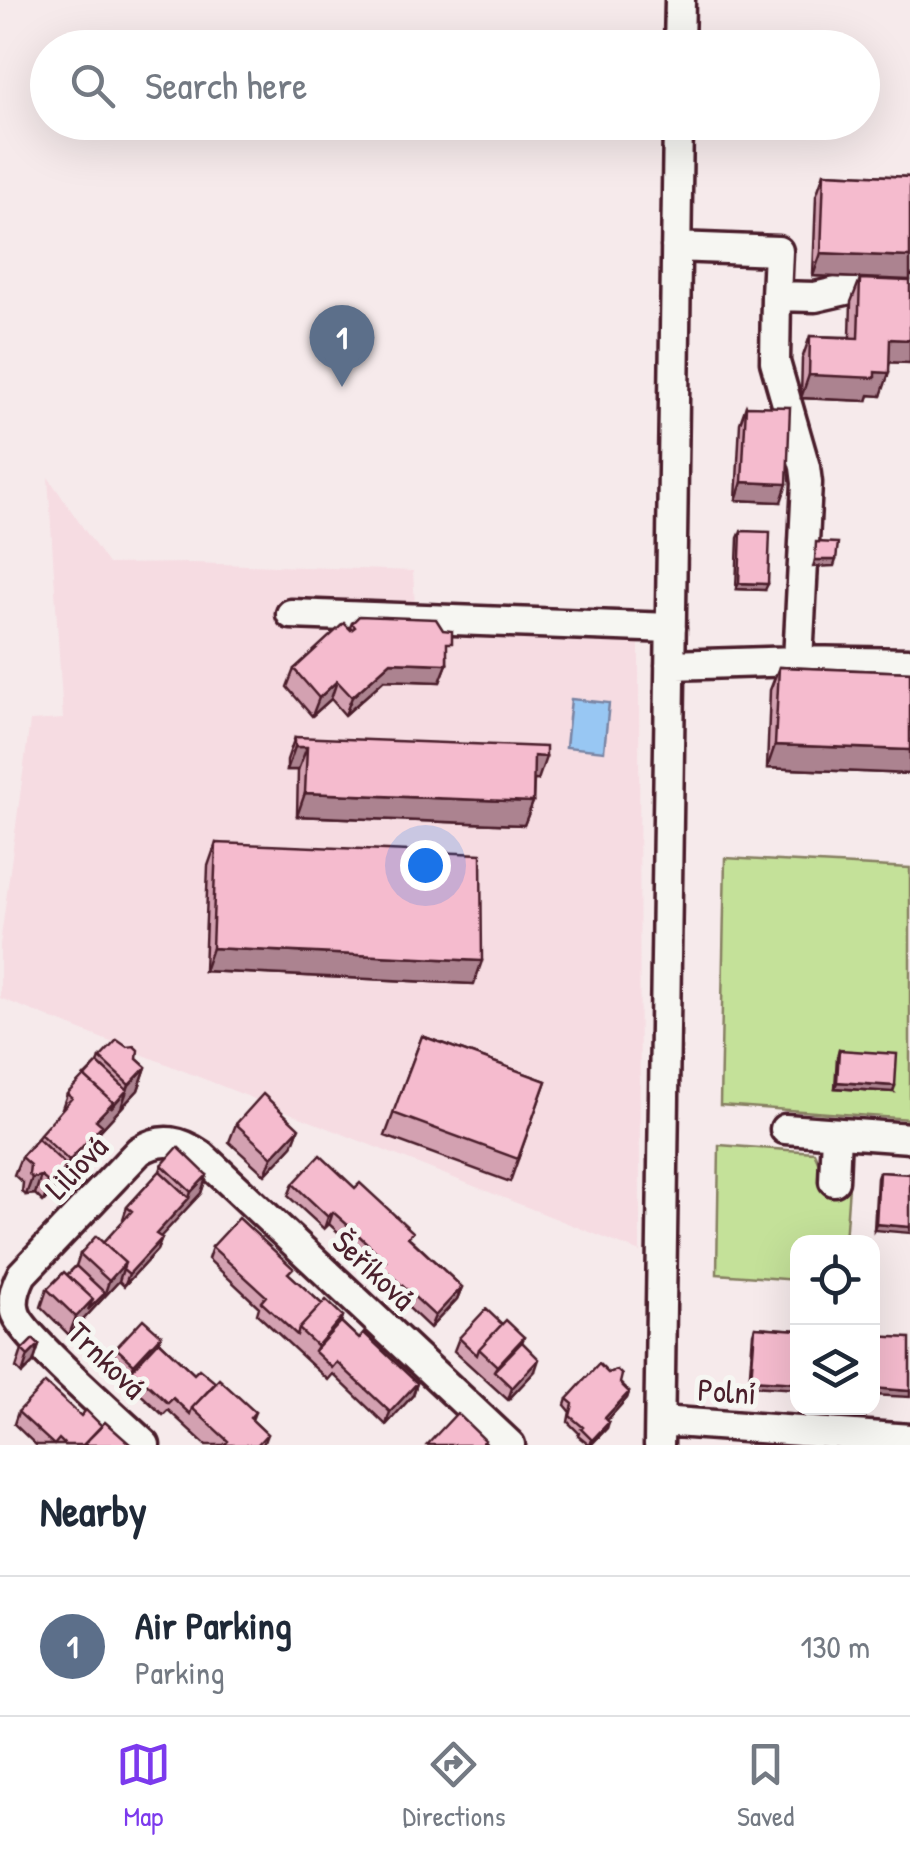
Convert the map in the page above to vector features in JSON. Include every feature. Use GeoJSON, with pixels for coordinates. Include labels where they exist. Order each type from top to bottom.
{"type":"FeatureCollection","features":[{"type":"Feature","properties":{"kind":"street"},"geometry":{"type":"LineString","coordinates":[[679,30],[680,0]]}},
{"type":"Feature","properties":{"kind":"street"},"geometry":{"type":"LineString","coordinates":[[659,1433],[678,140]]}},
{"type":"Feature","properties":{"kind":"street"},"geometry":{"type":"LineString","coordinates":[[676,248],[778,251],[774,362],[806,467],[807,483],[798,661]]}},
{"type":"Feature","properties":{"kind":"street"},"geometry":{"type":"LineString","coordinates":[[776,296],[815,297],[854,288],[910,291]]}},
{"type":"Feature","properties":{"kind":"street"},"geometry":{"type":"LineString","coordinates":[[291,614],[671,628]]}},
{"type":"Feature","properties":{"kind":"street"},"geometry":{"type":"LineString","coordinates":[[670,665],[910,663]]}},
{"type":"Feature","properties":{"kind":"street"},"geometry":{"type":"LineString","coordinates":[[785,1129],[910,1138]]}},
{"type":"Feature","properties":{"kind":"street"},"geometry":{"type":"LineString","coordinates":[[834,1181],[836,1133]]}},
{"type":"Feature","properties":{"kind":"street","name":"Liliová"},"geometry":{"type":"LineString","coordinates":[[21,1324],[14,1301],[22,1274],[130,1160],[149,1145],[161,1142],[189,1147]]}},
{"type":"Feature","properties":{"kind":"street","name":"Šeříková"},"geometry":{"type":"LineString","coordinates":[[189,1147],[510,1445]]}},
{"type":"Feature","properties":{"kind":"street","name":"Trnková"},"geometry":{"type":"LineString","coordinates":[[21,1324],[145,1445]]}},
{"type":"Feature","properties":{"kind":"street","name":"Polní"},"geometry":{"type":"LineString","coordinates":[[659,1433],[910,1438]]}},
{"type":"Feature","properties":{"kind":"shaded area"},"geometry":{"type":"Polygon","coordinates":[[[48,477],[108,564],[413,571],[415,607],[639,615],[640,1252],[0,998],[0,945],[30,721],[63,719],[48,477]]]}},
{"type":"Feature","properties":{"kind":"green space"},"geometry":{"type":"Polygon","coordinates":[[[725,858],[910,868],[910,1119],[720,1105],[725,858]]]}},
{"type":"Feature","properties":{"kind":"green space"},"geometry":{"type":"Polygon","coordinates":[[[719,1145],[814,1152],[821,1168],[821,1182],[849,1185],[845,1235],[790,1235],[790,1279],[717,1274],[719,1145]]]}},
{"type":"Feature","properties":{"kind":"water"},"geometry":{"type":"Polygon","coordinates":[[[571,699],[609,703],[604,751],[566,747],[571,699]]]}},
{"type":"Feature","properties":{"kind":"building"},"geometry":{"type":"Polygon","coordinates":[[[824,173],[910,177],[910,257],[821,253],[824,173]]]}},
{"type":"Feature","properties":{"kind":"building"},"geometry":{"type":"Polygon","coordinates":[[[860,279],[910,281],[910,340],[890,339],[889,373],[875,372],[875,378],[809,375],[810,336],[858,338],[860,279]]]}},
{"type":"Feature","properties":{"kind":"building"},"geometry":{"type":"Polygon","coordinates":[[[746,406],[790,407],[787,484],[742,482],[746,406]]]}},
{"type":"Feature","properties":{"kind":"building"},"geometry":{"type":"Polygon","coordinates":[[[741,531],[770,532],[768,584],[739,583],[741,531]]]}},
{"type":"Feature","properties":{"kind":"building"},"geometry":{"type":"Polygon","coordinates":[[[816,542],[838,543],[836,560],[815,560],[816,542]]]}},
{"type":"Feature","properties":{"kind":"building"},"geometry":{"type":"Polygon","coordinates":[[[359,616],[436,619],[443,630],[452,631],[452,643],[447,643],[447,664],[391,662],[352,697],[337,681],[319,698],[294,669],[344,623],[351,630],[355,627],[352,623],[359,616]]]}},
{"type":"Feature","properties":{"kind":"building"},"geometry":{"type":"Polygon","coordinates":[[[779,667],[910,672],[910,750],[775,745],[779,667]]]}},
{"type":"Feature","properties":{"kind":"building"},"geometry":{"type":"Polygon","coordinates":[[[295,737],[546,747],[546,757],[534,756],[533,802],[305,793],[307,747],[295,747],[295,737]]]}},
{"type":"Feature","properties":{"kind":"building"},"geometry":{"type":"Polygon","coordinates":[[[216,843],[481,854],[482,961],[212,948],[216,843]]]}},
{"type":"Feature","properties":{"kind":"building"},"geometry":{"type":"Polygon","coordinates":[[[422,1036],[546,1081],[518,1159],[393,1113],[422,1036]]]}},
{"type":"Feature","properties":{"kind":"building"},"geometry":{"type":"Polygon","coordinates":[[[117,1040],[127,1047],[134,1046],[137,1059],[146,1067],[129,1085],[100,1058],[117,1040]]]}},
{"type":"Feature","properties":{"kind":"building"},"geometry":{"type":"Polygon","coordinates":[[[839,1050],[897,1054],[895,1086],[837,1082],[839,1050]]]}},
{"type":"Feature","properties":{"kind":"building"},"geometry":{"type":"Polygon","coordinates":[[[98,1063],[127,1090],[111,1108],[113,1102],[85,1077],[98,1063]]]}},
{"type":"Feature","properties":{"kind":"building"},"geometry":{"type":"Polygon","coordinates":[[[84,1076],[113,1102],[96,1120],[102,1125],[69,1161],[40,1134],[72,1098],[67,1094],[84,1076]]]}},
{"type":"Feature","properties":{"kind":"building"},"geometry":{"type":"Polygon","coordinates":[[[263,1094],[299,1128],[272,1157],[236,1124],[263,1094]]]}},
{"type":"Feature","properties":{"kind":"building"},"geometry":{"type":"Polygon","coordinates":[[[38,1139],[67,1166],[50,1184],[41,1176],[32,1178],[30,1165],[21,1157],[38,1139]]]}},
{"type":"Feature","properties":{"kind":"building"},"geometry":{"type":"Polygon","coordinates":[[[178,1147],[207,1175],[191,1192],[162,1165],[178,1147]]]}},
{"type":"Feature","properties":{"kind":"building"},"geometry":{"type":"Polygon","coordinates":[[[320,1155],[355,1188],[360,1183],[413,1232],[408,1237],[462,1287],[435,1316],[381,1266],[386,1261],[351,1228],[333,1212],[328,1217],[293,1184],[320,1155]]]}},
{"type":"Feature","properties":{"kind":"building"},"geometry":{"type":"Polygon","coordinates":[[[160,1171],[189,1198],[156,1234],[162,1238],[129,1274],[123,1269],[125,1263],[103,1243],[132,1211],[127,1207],[160,1171]]]}},
{"type":"Feature","properties":{"kind":"building"},"geometry":{"type":"Polygon","coordinates":[[[879,1172],[910,1174],[910,1227],[876,1224],[879,1172]]]}},
{"type":"Feature","properties":{"kind":"building"},"geometry":{"type":"Polygon","coordinates":[[[239,1218],[293,1268],[288,1273],[322,1304],[297,1335],[261,1302],[266,1296],[212,1247],[239,1218]]]}},
{"type":"Feature","properties":{"kind":"building"},"geometry":{"type":"Polygon","coordinates":[[[96,1236],[125,1263],[109,1281],[80,1254],[96,1236]]]}},
{"type":"Feature","properties":{"kind":"building"},"geometry":{"type":"Polygon","coordinates":[[[76,1266],[105,1293],[88,1310],[93,1299],[67,1275],[76,1266]]]}},
{"type":"Feature","properties":{"kind":"building"},"geometry":{"type":"Polygon","coordinates":[[[64,1272],[93,1299],[76,1317],[47,1289],[64,1272]]]}},
{"type":"Feature","properties":{"kind":"building"},"geometry":{"type":"Polygon","coordinates":[[[326,1300],[343,1316],[317,1346],[299,1329],[326,1300]]]}},
{"type":"Feature","properties":{"kind":"building"},"geometry":{"type":"Polygon","coordinates":[[[486,1309],[502,1324],[477,1355],[459,1338],[486,1309]]]}},
{"type":"Feature","properties":{"kind":"building"},"geometry":{"type":"Polygon","coordinates":[[[143,1319],[161,1335],[134,1364],[116,1348],[143,1319]]]}},
{"type":"Feature","properties":{"kind":"building"},"geometry":{"type":"Polygon","coordinates":[[[506,1320],[524,1337],[497,1366],[479,1349],[506,1320]]]}},
{"type":"Feature","properties":{"kind":"building"},"geometry":{"type":"Polygon","coordinates":[[[341,1322],[359,1339],[364,1333],[417,1383],[390,1412],[337,1362],[332,1368],[314,1351],[341,1322]]]}},
{"type":"Feature","properties":{"kind":"building"},"geometry":{"type":"Polygon","coordinates":[[[755,1327],[790,1329],[790,1382],[751,1380],[755,1327]]]}},
{"type":"Feature","properties":{"kind":"building"},"geometry":{"type":"Polygon","coordinates":[[[880,1336],[910,1338],[910,1391],[880,1389],[880,1336]]]}},
{"type":"Feature","properties":{"kind":"building"},"geometry":{"type":"Polygon","coordinates":[[[33,1339],[39,1345],[28,1356],[22,1350],[33,1339]]]}},
{"type":"Feature","properties":{"kind":"building"},"geometry":{"type":"Polygon","coordinates":[[[159,1341],[194,1374],[199,1369],[216,1383],[190,1414],[173,1398],[168,1403],[132,1370],[159,1341]]]}},
{"type":"Feature","properties":{"kind":"building"},"geometry":{"type":"Polygon","coordinates":[[[522,1342],[539,1359],[512,1388],[494,1371],[522,1342]]]}},
{"type":"Feature","properties":{"kind":"building"},"geometry":{"type":"Polygon","coordinates":[[[599,1364],[608,1373],[617,1370],[622,1375],[620,1383],[629,1392],[605,1418],[609,1422],[592,1440],[570,1416],[573,1404],[567,1399],[599,1364]]]}},
{"type":"Feature","properties":{"kind":"building"},"geometry":{"type":"Polygon","coordinates":[[[219,1379],[255,1412],[250,1418],[267,1434],[257,1445],[224,1445],[228,1441],[192,1408],[219,1379]]]}},
{"type":"Feature","properties":{"kind":"building"},"geometry":{"type":"Polygon","coordinates":[[[45,1383],[81,1416],[86,1410],[102,1426],[83,1445],[65,1445],[59,1439],[54,1445],[18,1412],[45,1383]]]}},
{"type":"Feature","properties":{"kind":"building"},"geometry":{"type":"Polygon","coordinates":[[[457,1413],[485,1440],[481,1445],[427,1445],[457,1413]]]}},
{"type":"Feature","properties":{"kind":"building"},"geometry":{"type":"Polygon","coordinates":[[[105,1422],[131,1445],[83,1445],[105,1422]]]}},
{"type":"Feature","properties":{"kind":"place","name":"Air Parking"},"geometry":{"type":"Point","coordinates":[342,387]}}]}
